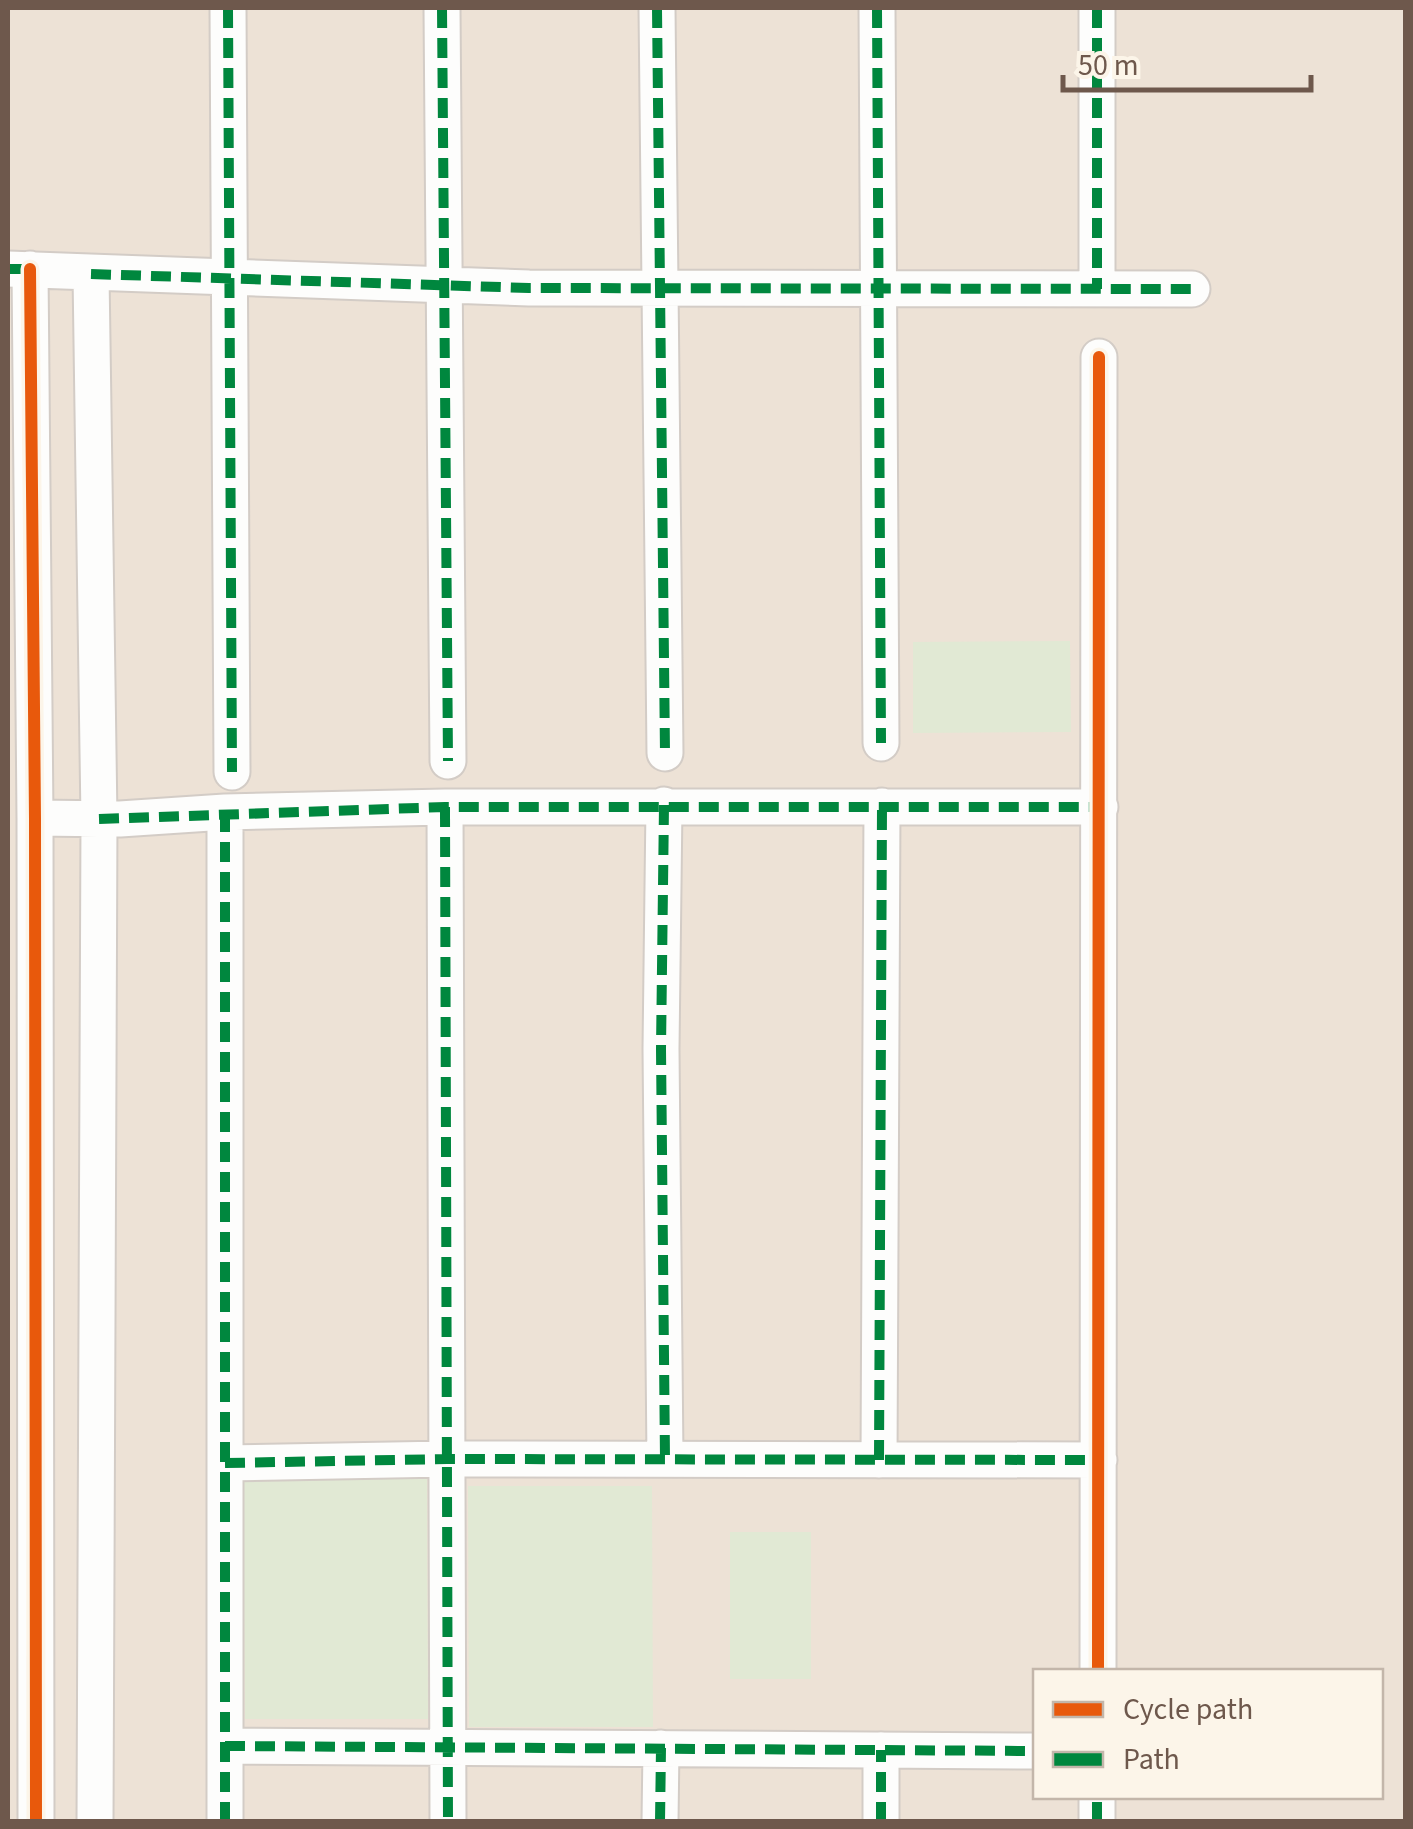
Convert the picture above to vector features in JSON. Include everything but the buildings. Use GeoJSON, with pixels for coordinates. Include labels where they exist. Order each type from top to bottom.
{"type":"FeatureCollection","features":[{"type":"Feature","properties":{"kind":"street"},"geometry":{"type":"LineString","coordinates":[[228,8],[232,772]]}},
{"type":"Feature","properties":{"kind":"street"},"geometry":{"type":"LineString","coordinates":[[442,8],[448,761]]}},
{"type":"Feature","properties":{"kind":"street"},"geometry":{"type":"LineString","coordinates":[[657,8],[665,753]]}},
{"type":"Feature","properties":{"kind":"street"},"geometry":{"type":"LineString","coordinates":[[877,8],[881,743]]}},
{"type":"Feature","properties":{"kind":"street"},"geometry":{"type":"LineString","coordinates":[[1097,8],[1098,289]]}},
{"type":"Feature","properties":{"kind":"street"},"geometry":{"type":"LineString","coordinates":[[36,1822],[35,818],[19,269],[443,285],[1192,289]]}},
{"type":"Feature","properties":{"kind":"street"},"geometry":{"type":"LineString","coordinates":[[91,274],[99,819],[95,1822]]}},
{"type":"Feature","properties":{"kind":"street"},"geometry":{"type":"LineString","coordinates":[[1098,1669],[1099,357]]}},
{"type":"Feature","properties":{"kind":"street"},"geometry":{"type":"LineString","coordinates":[[664,805],[661,1049],[665,1458]]}},
{"type":"Feature","properties":{"kind":"street"},"geometry":{"type":"LineString","coordinates":[[879,1460],[882,806]]}},
{"type":"Feature","properties":{"kind":"street"},"geometry":{"type":"LineString","coordinates":[[35,818],[444,807],[1100,807]]}},
{"type":"Feature","properties":{"kind":"street"},"geometry":{"type":"LineString","coordinates":[[444,807],[448,1822]]}},
{"type":"Feature","properties":{"kind":"street"},"geometry":{"type":"LineString","coordinates":[[225,812],[226,1822]]}},
{"type":"Feature","properties":{"kind":"street"},"geometry":{"type":"LineString","coordinates":[[225,1463],[447,1458],[1099,1460]]}},
{"type":"Feature","properties":{"kind":"street"},"geometry":{"type":"LineString","coordinates":[[226,1746],[1033,1750]]}},
{"type":"Feature","properties":{"kind":"street"},"geometry":{"type":"LineString","coordinates":[[660,1748],[660,1822]]}},
{"type":"Feature","properties":{"kind":"street"},"geometry":{"type":"LineString","coordinates":[[881,1750],[881,1822]]}},
{"type":"Feature","properties":{"kind":"shaded area"},"geometry":{"type":"Polygon","coordinates":[[[8,8],[1405,8],[1405,1821],[8,1822],[8,8]]]}},
{"type":"Feature","properties":{"kind":"green space"},"geometry":{"type":"Polygon","coordinates":[[[1070,641],[1071,732],[913,733],[913,642],[1070,641]]]}},
{"type":"Feature","properties":{"kind":"green space"},"geometry":{"type":"Polygon","coordinates":[[[243,1478],[427,1478],[428,1719],[245,1719],[243,1478]]]}},
{"type":"Feature","properties":{"kind":"green space"},"geometry":{"type":"Polygon","coordinates":[[[468,1486],[652,1486],[653,1727],[469,1727],[468,1486]]]}},
{"type":"Feature","properties":{"kind":"green space"},"geometry":{"type":"Polygon","coordinates":[[[730,1532],[811,1532],[811,1679],[730,1679],[730,1532]]]}},
{"type":"Feature","properties":{"kind":"marked path"},"geometry":{"type":"LineString","coordinates":[[228,8],[232,772]]}},
{"type":"Feature","properties":{"kind":"marked path"},"geometry":{"type":"LineString","coordinates":[[442,8],[448,761]]}},
{"type":"Feature","properties":{"kind":"marked path"},"geometry":{"type":"LineString","coordinates":[[657,8],[665,753]]}},
{"type":"Feature","properties":{"kind":"marked path"},"geometry":{"type":"LineString","coordinates":[[877,8],[881,743]]}},
{"type":"Feature","properties":{"kind":"marked path"},"geometry":{"type":"LineString","coordinates":[[1097,8],[1097,289]]}},
{"type":"Feature","properties":{"kind":"marked path"},"geometry":{"type":"LineString","coordinates":[[8,269],[30,269]]}},
{"type":"Feature","properties":{"kind":"marked path"},"geometry":{"type":"LineString","coordinates":[[91,274],[529,288],[1192,289]]}},
{"type":"Feature","properties":{"kind":"marked path"},"geometry":{"type":"LineString","coordinates":[[664,805],[661,1049],[665,1459]]}},
{"type":"Feature","properties":{"kind":"marked path"},"geometry":{"type":"LineString","coordinates":[[879,1460],[882,806]]}},
{"type":"Feature","properties":{"kind":"marked path"},"geometry":{"type":"LineString","coordinates":[[445,807],[448,1822]]}},
{"type":"Feature","properties":{"kind":"marked path"},"geometry":{"type":"LineString","coordinates":[[99,819],[445,807],[1100,807]]}},
{"type":"Feature","properties":{"kind":"marked path"},"geometry":{"type":"LineString","coordinates":[[225,812],[225,1822]]}},
{"type":"Feature","properties":{"kind":"marked path"},"geometry":{"type":"LineString","coordinates":[[225,1463],[447,1459],[1099,1460]]}},
{"type":"Feature","properties":{"kind":"marked path"},"geometry":{"type":"LineString","coordinates":[[225,1746],[1033,1751]]}},
{"type":"Feature","properties":{"kind":"marked path"},"geometry":{"type":"LineString","coordinates":[[660,1822],[661,1748]]}},
{"type":"Feature","properties":{"kind":"marked path"},"geometry":{"type":"LineString","coordinates":[[881,1750],[881,1822]]}},
{"type":"Feature","properties":{"kind":"marked path"},"geometry":{"type":"LineString","coordinates":[[1097,1799],[1097,1822]]}},
{"type":"Feature","properties":{"kind":"cycle path"},"geometry":{"type":"LineString","coordinates":[[30,269],[36,1822]]}},
{"type":"Feature","properties":{"kind":"cycle path"},"geometry":{"type":"LineString","coordinates":[[1098,1669],[1099,357]]}}]}
